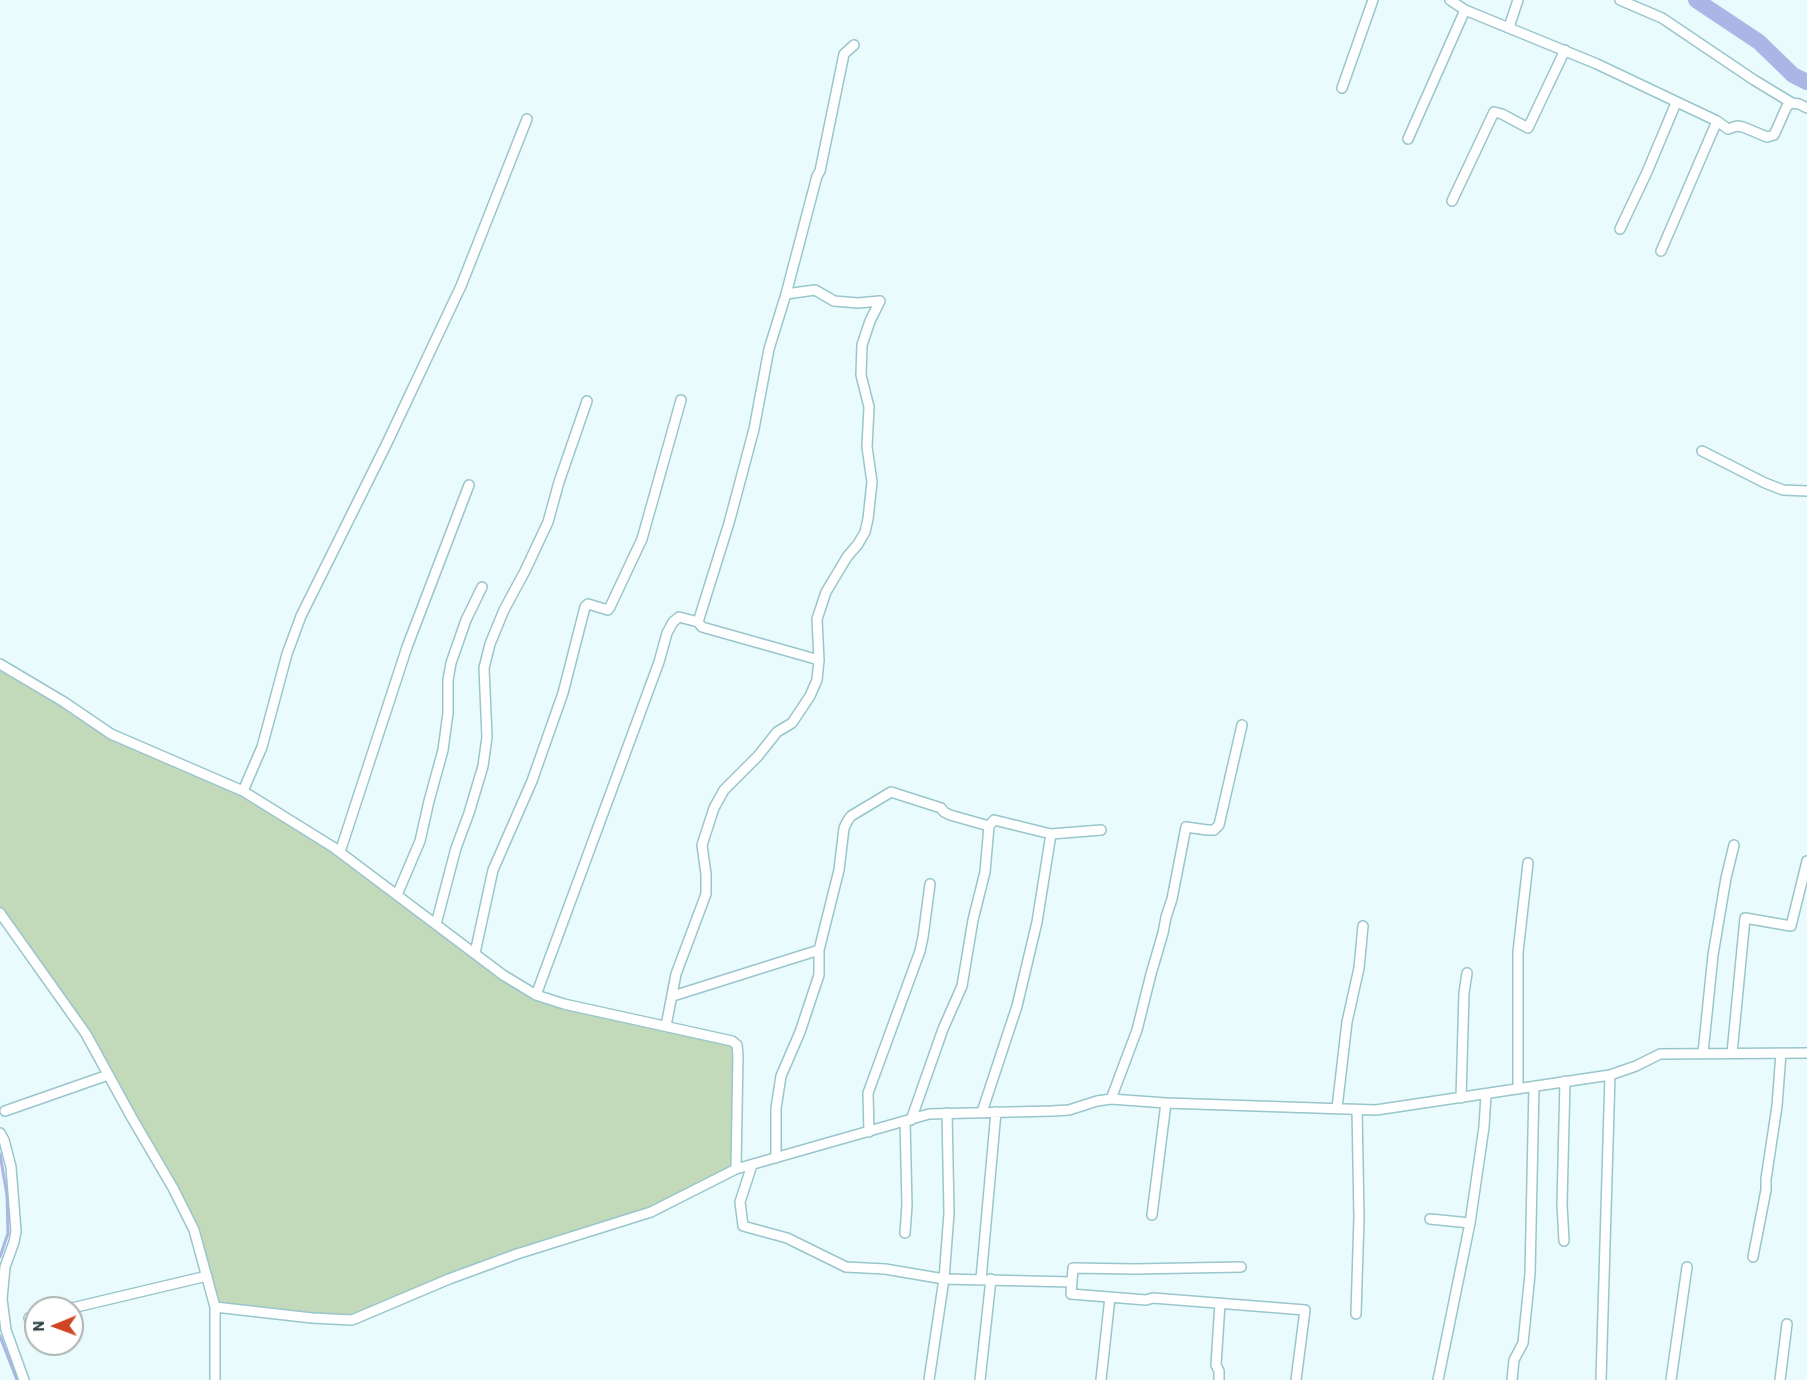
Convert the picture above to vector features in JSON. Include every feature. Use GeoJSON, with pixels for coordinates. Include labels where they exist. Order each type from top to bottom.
{"type":"FeatureCollection","features":[{"type":"Feature","properties":{"kind":"street"},"geometry":{"type":"LineString","coordinates":[[1342,88],[1373,0]]}},
{"type":"Feature","properties":{"kind":"street"},"geometry":{"type":"LineString","coordinates":[[1450,0],[1532,38],[1565,50],[1717,121],[1728,129],[1737,126],[1767,137],[1774,135],[1787,106],[1791,103]]}},
{"type":"Feature","properties":{"kind":"street"},"geometry":{"type":"LineString","coordinates":[[1509,27],[1518,0]]}},
{"type":"Feature","properties":{"kind":"street"},"geometry":{"type":"LineString","coordinates":[[1620,0],[1662,18],[1791,103],[1807,108]]}},
{"type":"Feature","properties":{"kind":"street"},"geometry":{"type":"LineString","coordinates":[[1408,139],[1466,9]]}},
{"type":"Feature","properties":{"kind":"street"},"geometry":{"type":"LineString","coordinates":[[698,622],[729,523],[754,429],[769,349],[820,171],[844,54],[854,45]]}},
{"type":"Feature","properties":{"kind":"street"},"geometry":{"type":"LineString","coordinates":[[1452,201],[1494,112],[1528,128],[1565,50]]}},
{"type":"Feature","properties":{"kind":"street"},"geometry":{"type":"LineString","coordinates":[[1620,229],[1676,103]]}},
{"type":"Feature","properties":{"kind":"street"},"geometry":{"type":"LineString","coordinates":[[243,791],[262,747],[287,654],[301,616],[387,443],[461,286],[527,119]]}},
{"type":"Feature","properties":{"kind":"street"},"geometry":{"type":"LineString","coordinates":[[1661,251],[1717,121]]}},
{"type":"Feature","properties":{"kind":"street"},"geometry":{"type":"LineString","coordinates":[[666,1026],[676,974],[706,894],[702,845],[714,808],[724,790],[758,756],[777,732],[792,723],[810,696],[817,680],[819,660],[817,619],[826,592],[847,557],[858,544],[868,519],[872,482],[867,447],[869,407],[861,375],[862,345],[880,301],[834,302],[815,290],[786,294]]}},
{"type":"Feature","properties":{"kind":"street"},"geometry":{"type":"LineString","coordinates":[[475,953],[493,870],[532,781],[563,693],[585,607],[588,604],[608,610],[642,538],[681,400]]}},
{"type":"Feature","properties":{"kind":"street"},"geometry":{"type":"LineString","coordinates":[[436,924],[456,848],[483,766],[487,737],[484,668],[490,644],[504,610],[548,522],[559,482],[587,401]]}},
{"type":"Feature","properties":{"kind":"street"},"geometry":{"type":"LineString","coordinates":[[1702,451],[1783,490],[1807,491]]}},
{"type":"Feature","properties":{"kind":"street"},"geometry":{"type":"LineString","coordinates":[[340,852],[407,647],[469,484]]}},
{"type":"Feature","properties":{"kind":"street"},"geometry":{"type":"LineString","coordinates":[[397,895],[420,842],[443,750],[451,663],[466,620],[482,587]]}},
{"type":"Feature","properties":{"kind":"street"},"geometry":{"type":"LineString","coordinates":[[536,995],[659,662],[667,633],[673,622],[679,617],[698,622],[702,627],[819,660]]}},
{"type":"Feature","properties":{"kind":"street"},"geometry":{"type":"LineString","coordinates":[[0,664],[64,702],[111,734],[243,791],[340,852],[503,975],[536,995],[564,1004],[732,1041],[737,1046],[738,1055],[736,1169]]}},
{"type":"Feature","properties":{"kind":"street"},"geometry":{"type":"LineString","coordinates":[[1112,1099],[1137,1030],[1172,899],[1186,827],[1207,831],[1214,830],[1219,825],[1242,725]]}},
{"type":"Feature","properties":{"kind":"street"},"geometry":{"type":"LineString","coordinates":[[776,1158],[776,1108],[782,1076],[819,975],[819,950],[839,870],[844,828],[851,816],[891,792],[941,808],[950,815],[989,826]]}},
{"type":"Feature","properties":{"kind":"street"},"geometry":{"type":"LineString","coordinates":[[905,1233],[908,1120],[962,986],[973,920],[985,872],[989,826],[994,820],[1051,834],[1101,830]]}},
{"type":"Feature","properties":{"kind":"street"},"geometry":{"type":"LineString","coordinates":[[982,1112],[1017,1006],[1036,922],[1051,834]]}},
{"type":"Feature","properties":{"kind":"street"},"geometry":{"type":"LineString","coordinates":[[1703,1053],[1713,955],[1734,845]]}},
{"type":"Feature","properties":{"kind":"street"},"geometry":{"type":"LineString","coordinates":[[1732,1053],[1745,918],[1791,926],[1807,861]]}},
{"type":"Feature","properties":{"kind":"street"},"geometry":{"type":"LineString","coordinates":[[1518,1089],[1518,952],[1528,863]]}},
{"type":"Feature","properties":{"kind":"street"},"geometry":{"type":"LineString","coordinates":[[869,1132],[868,1094],[920,951],[930,884]]}},
{"type":"Feature","properties":{"kind":"street"},"geometry":{"type":"LineString","coordinates":[[0,912],[86,1034],[173,1188],[194,1230],[215,1307],[215,1380]]}},
{"type":"Feature","properties":{"kind":"street"},"geometry":{"type":"LineString","coordinates":[[1337,1108],[1347,1022],[1359,968],[1363,926]]}},
{"type":"Feature","properties":{"kind":"street"},"geometry":{"type":"LineString","coordinates":[[673,996],[819,950]]}},
{"type":"Feature","properties":{"kind":"street"},"geometry":{"type":"LineString","coordinates":[[1461,1098],[1464,993],[1467,972]]}},
{"type":"Feature","properties":{"kind":"street"},"geometry":{"type":"LineString","coordinates":[[1753,1257],[1767,1190],[1766,1179],[1777,1106],[1781,1053]]}},
{"type":"Feature","properties":{"kind":"street"},"geometry":{"type":"LineString","coordinates":[[215,1307],[352,1320],[449,1279],[516,1254],[651,1212],[736,1169],[929,1114],[1069,1110],[1112,1099],[1166,1104],[1376,1110],[1610,1075],[1660,1054],[1807,1053]]}},
{"type":"Feature","properties":{"kind":"street"},"geometry":{"type":"LineString","coordinates":[[5,1111],[108,1075]]}},
{"type":"Feature","properties":{"kind":"street"},"geometry":{"type":"LineString","coordinates":[[1601,1380],[1610,1075]]}},
{"type":"Feature","properties":{"kind":"street"},"geometry":{"type":"LineString","coordinates":[[1564,1242],[1562,1204],[1565,1081]]}},
{"type":"Feature","properties":{"kind":"street"},"geometry":{"type":"LineString","coordinates":[[1512,1380],[1514,1360],[1522,1343],[1530,1274],[1534,1086]]}},
{"type":"Feature","properties":{"kind":"street"},"geometry":{"type":"LineString","coordinates":[[1438,1380],[1470,1223],[1484,1127],[1486,1095]]}},
{"type":"Feature","properties":{"kind":"street"},"geometry":{"type":"LineString","coordinates":[[1152,1215],[1166,1104]]}},
{"type":"Feature","properties":{"kind":"street"},"geometry":{"type":"LineString","coordinates":[[1356,1314],[1359,1218],[1357,1110]]}},
{"type":"Feature","properties":{"kind":"street"},"geometry":{"type":"LineString","coordinates":[[980,1380],[996,1112]]}},
{"type":"Feature","properties":{"kind":"street"},"geometry":{"type":"LineString","coordinates":[[929,1380],[944,1279],[949,1213],[947,1113]]}},
{"type":"Feature","properties":{"kind":"street"},"geometry":{"type":"LineString","coordinates":[[0,1133],[11,1167],[16,1231],[5,1268],[2,1299],[6,1330],[24,1380]]}},
{"type":"Feature","properties":{"kind":"street"},"geometry":{"type":"LineString","coordinates":[[752,1165],[740,1202],[743,1227],[787,1238],[846,1267],[885,1269],[944,1279],[1072,1282]]}},
{"type":"Feature","properties":{"kind":"street"},"geometry":{"type":"LineString","coordinates":[[1430,1219],[1470,1223]]}},
{"type":"Feature","properties":{"kind":"street"},"geometry":{"type":"LineString","coordinates":[[1241,1267],[1073,1268],[1071,1294],[1305,1310],[1296,1380]]}},
{"type":"Feature","properties":{"kind":"street"},"geometry":{"type":"LineString","coordinates":[[1671,1380],[1687,1267]]}},
{"type":"Feature","properties":{"kind":"street"},"geometry":{"type":"LineString","coordinates":[[84,1305],[207,1276]]}},
{"type":"Feature","properties":{"kind":"street"},"geometry":{"type":"LineString","coordinates":[[1101,1380],[1110,1298]]}},
{"type":"Feature","properties":{"kind":"street"},"geometry":{"type":"LineString","coordinates":[[1219,1380],[1220,1371],[1216,1365],[1220,1303]]}},
{"type":"Feature","properties":{"kind":"street"},"geometry":{"type":"LineString","coordinates":[[1780,1380],[1787,1324]]}},
{"type":"Feature","properties":{"kind":"green space"},"geometry":{"type":"Polygon","coordinates":[[[0,664],[111,734],[209,776],[278,813],[536,995],[737,1045],[736,1169],[672,1203],[517,1254],[352,1320],[215,1307],[194,1230],[86,1034],[0,913],[0,664]]]}},
{"type":"Feature","properties":{"kind":"waterway"},"geometry":{"type":"LineString","coordinates":[[1696,0],[1759,42],[1793,75],[1807,82]]}},
{"type":"Feature","properties":{"kind":"waterway"},"geometry":{"type":"LineString","coordinates":[[0,1154],[7,1195],[8,1233],[0,1257]]}},
{"type":"Feature","properties":{"kind":"waterway"},"geometry":{"type":"LineString","coordinates":[[0,1336],[17,1380]]}}]}
